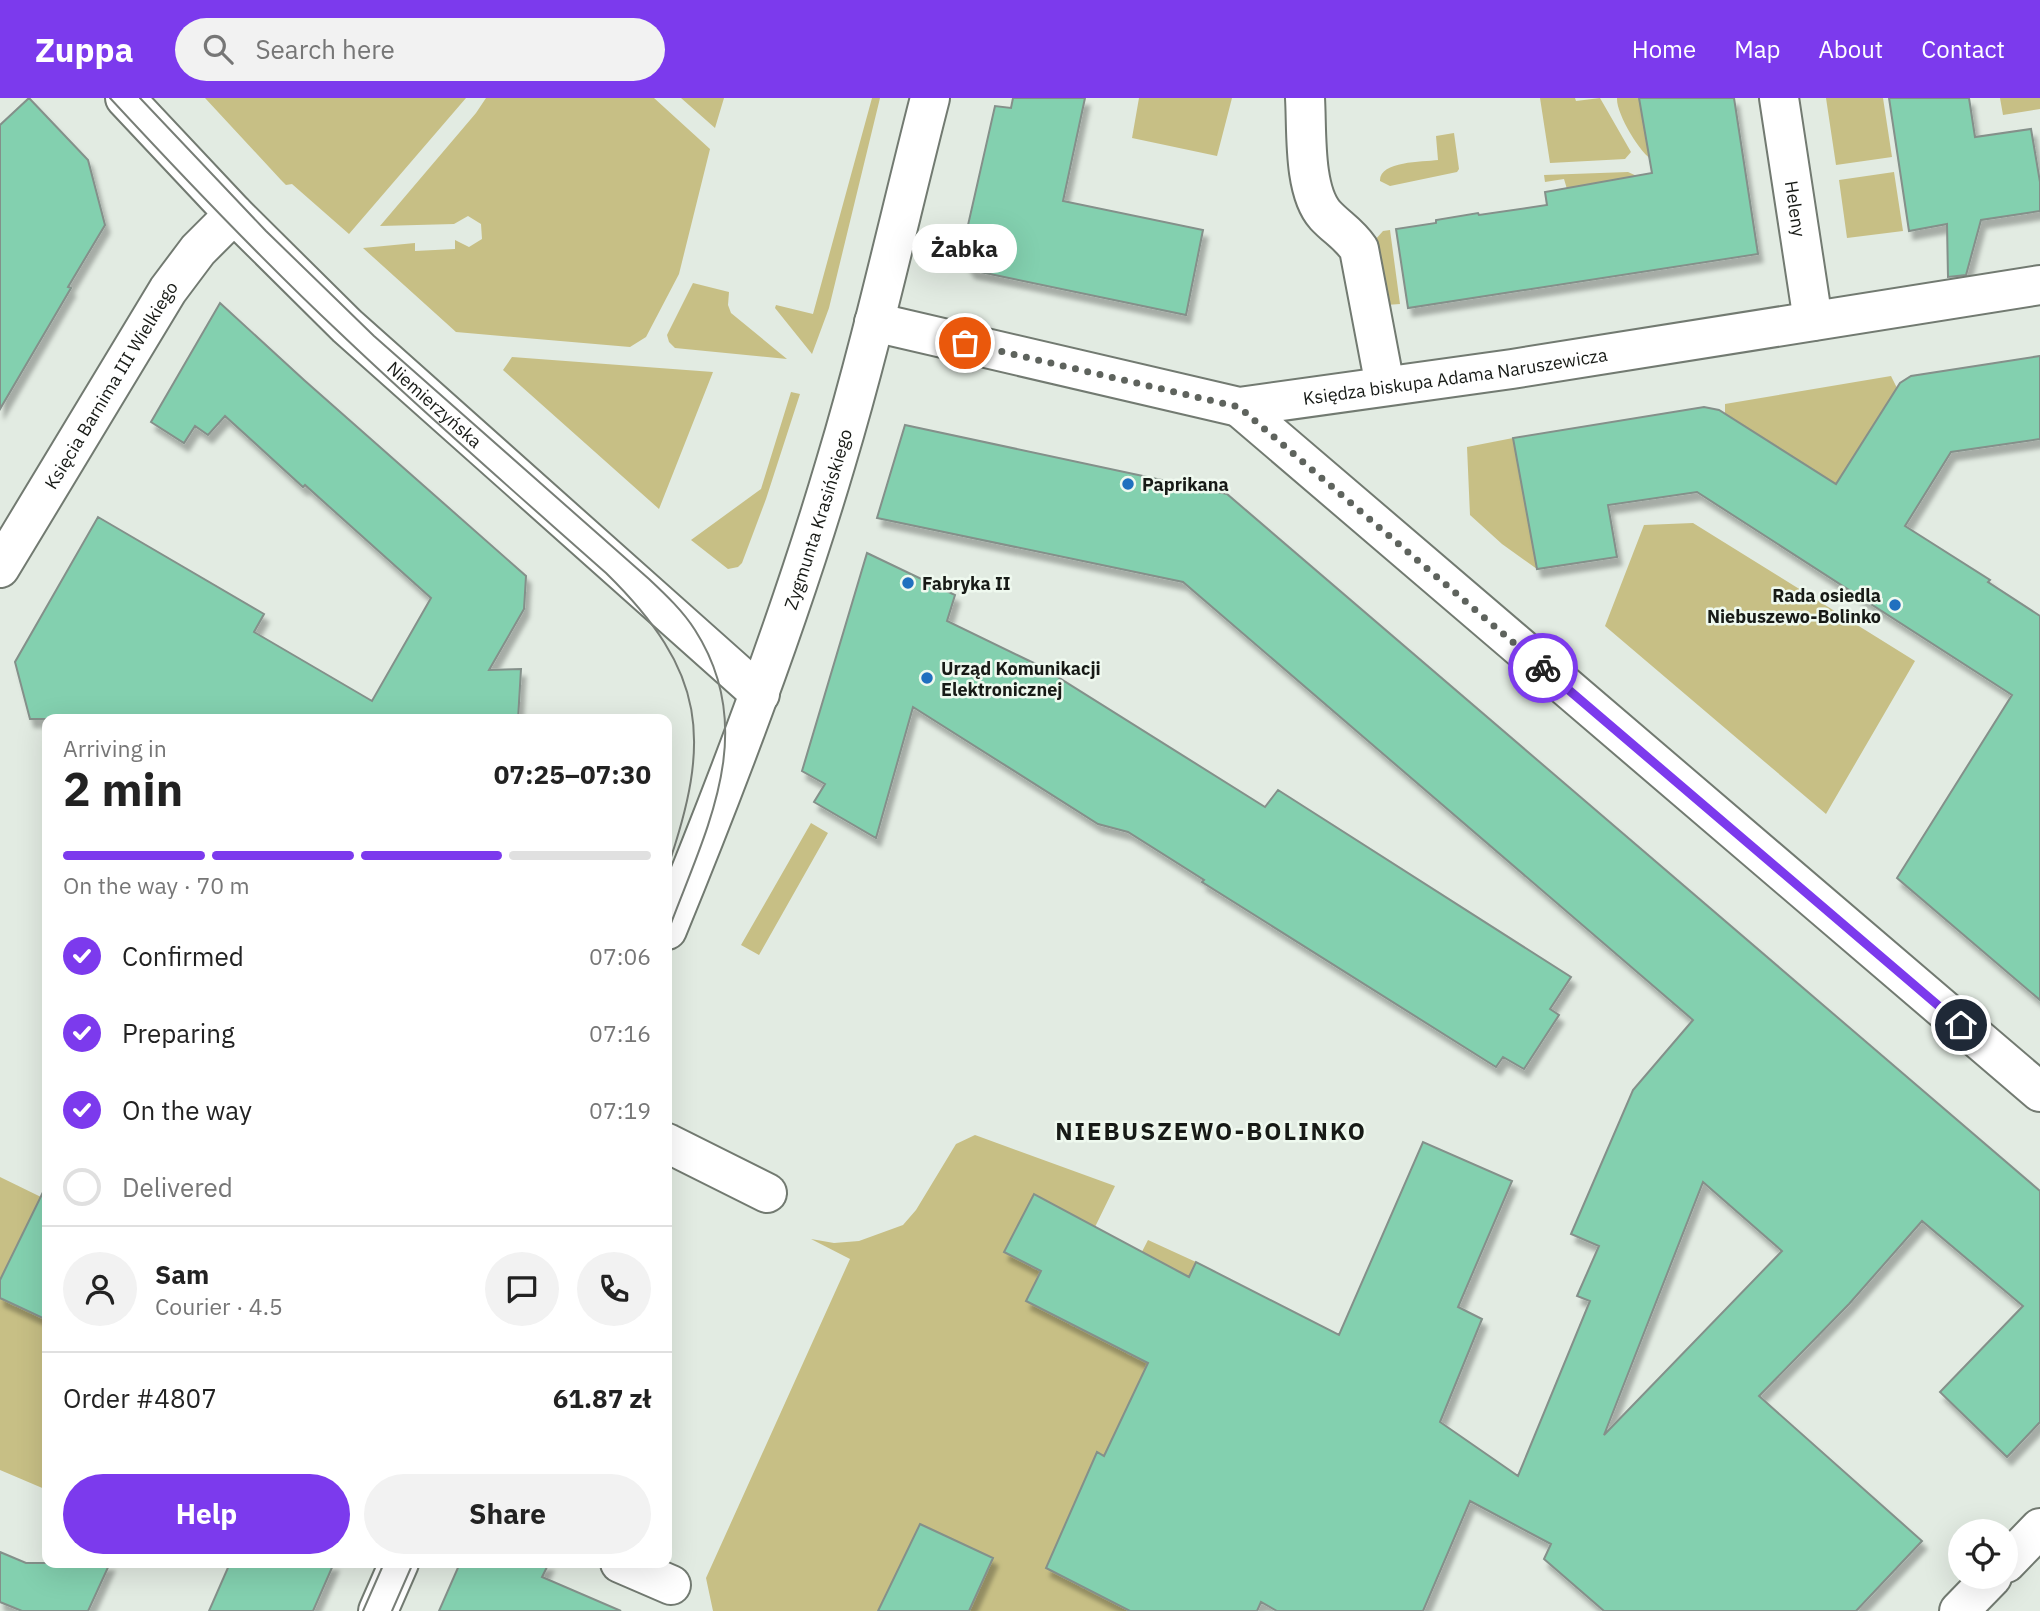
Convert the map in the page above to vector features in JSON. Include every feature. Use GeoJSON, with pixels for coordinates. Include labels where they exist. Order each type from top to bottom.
{"type":"FeatureCollection","features":[{"type":"Feature","properties":{"kind":"street","name":"Niemierzyńska"},"geometry":{"type":"LineString","coordinates":[[125,98],[234,214],[347,326],[760,694]]}},
{"type":"Feature","properties":{"kind":"street","name":"Zygmunta Krasińskiego"},"geometry":{"type":"LineString","coordinates":[[672,917],[760,694],[835,464],[930,98]]}},
{"type":"Feature","properties":{"kind":"street"},"geometry":{"type":"LineString","coordinates":[[1305,98],[1311,183],[1324,214],[1350,235],[1359,249],[1385,386]]}},
{"type":"Feature","properties":{"kind":"street","name":"Heleny"},"geometry":{"type":"LineString","coordinates":[[1779,98],[1813,321]]}},
{"type":"Feature","properties":{"kind":"street","name":"Księcia Barnima III Wielkiego"},"geometry":{"type":"LineString","coordinates":[[0,568],[168,290],[198,250],[234,214]]}},
{"type":"Feature","properties":{"kind":"street","name":"Księdza biskupa Adama Naruszewicza"},"geometry":{"type":"LineString","coordinates":[[874,321],[1239,407],[2040,285]]}},
{"type":"Feature","properties":{"kind":"street"},"geometry":{"type":"LineString","coordinates":[[1239,407],[2040,1092]]}},
{"type":"Feature","properties":{"kind":"street"},"geometry":{"type":"LineString","coordinates":[[672,1146],[767,1193]]}},
{"type":"Feature","properties":{"kind":"street"},"geometry":{"type":"LineString","coordinates":[[2018,1551],[2040,1528]]}},
{"type":"Feature","properties":{"kind":"street"},"geometry":{"type":"LineString","coordinates":[[378,1611],[397,1568]]}},
{"type":"Feature","properties":{"kind":"street"},"geometry":{"type":"LineString","coordinates":[[632,1568],[671,1585]]}},
{"type":"Feature","properties":{"kind":"street"},"geometry":{"type":"LineString","coordinates":[[1958,1611],[1980,1589]]}},
{"type":"Feature","properties":{"kind":"shaded area"},"geometry":{"type":"Polygon","coordinates":[[[205,98],[466,98],[349,234],[292,184],[286,185],[205,98]]]}},
{"type":"Feature","properties":{"kind":"shaded area"},"geometry":{"type":"Polygon","coordinates":[[[486,98],[654,98],[710,149],[679,274],[646,337],[630,347],[456,332],[363,248],[415,243],[415,251],[455,249],[455,240],[469,247],[482,239],[481,224],[468,216],[454,224],[380,226],[486,98]]]}},
{"type":"Feature","properties":{"kind":"shaded area"},"geometry":{"type":"Polygon","coordinates":[[[681,98],[724,98],[715,128],[681,98]]]}},
{"type":"Feature","properties":{"kind":"shaded area"},"geometry":{"type":"Polygon","coordinates":[[[872,98],[880,98],[829,308],[812,354],[775,308],[776,305],[813,314],[872,98]]]}},
{"type":"Feature","properties":{"kind":"shaded area"},"geometry":{"type":"Polygon","coordinates":[[[1139,98],[1232,98],[1217,156],[1132,138],[1139,98]]]}},
{"type":"Feature","properties":{"kind":"shaded area"},"geometry":{"type":"Polygon","coordinates":[[[1540,98],[1575,98],[1576,101],[1600,98],[1631,152],[1625,159],[1550,163],[1540,98]]]}},
{"type":"Feature","properties":{"kind":"shaded area"},"geometry":{"type":"Polygon","coordinates":[[[1617,98],[1639,98],[1654,161],[1642,150],[1630,132],[1620,113],[1617,98]]]}},
{"type":"Feature","properties":{"kind":"shaded area"},"geometry":{"type":"Polygon","coordinates":[[[1826,98],[1883,98],[1892,157],[1836,165],[1826,98]]]}},
{"type":"Feature","properties":{"kind":"shaded area"},"geometry":{"type":"Polygon","coordinates":[[[2000,98],[2040,98],[2040,109],[2003,115],[2000,98]]]}},
{"type":"Feature","properties":{"kind":"shaded area"},"geometry":{"type":"Polygon","coordinates":[[[1454,133],[1459,169],[1457,172],[1390,186],[1380,181],[1382,174],[1394,166],[1438,160],[1436,136],[1454,133]]]}},
{"type":"Feature","properties":{"kind":"shaded area"},"geometry":{"type":"Polygon","coordinates":[[[1628,172],[1639,177],[1567,189],[1564,179],[1545,182],[1544,175],[1628,172]]]}},
{"type":"Feature","properties":{"kind":"shaded area"},"geometry":{"type":"Polygon","coordinates":[[[1894,172],[1903,231],[1847,238],[1839,180],[1894,172]]]}},
{"type":"Feature","properties":{"kind":"shaded area"},"geometry":{"type":"Polygon","coordinates":[[[1390,230],[1400,304],[1386,305],[1375,240],[1383,231],[1390,230]]]}},
{"type":"Feature","properties":{"kind":"shaded area"},"geometry":{"type":"Polygon","coordinates":[[[693,283],[729,292],[728,305],[731,313],[787,359],[675,348],[667,335],[693,283]]]}},
{"type":"Feature","properties":{"kind":"shaded area"},"geometry":{"type":"Polygon","coordinates":[[[512,357],[713,372],[659,509],[503,370],[512,357]]]}},
{"type":"Feature","properties":{"kind":"shaded area"},"geometry":{"type":"Polygon","coordinates":[[[1891,376],[1897,388],[1836,484],[1725,414],[1725,404],[1891,376]]]}},
{"type":"Feature","properties":{"kind":"shaded area"},"geometry":{"type":"Polygon","coordinates":[[[791,392],[800,394],[766,499],[742,563],[738,567],[728,569],[691,540],[761,489],[791,392]]]}},
{"type":"Feature","properties":{"kind":"shaded area"},"geometry":{"type":"Polygon","coordinates":[[[1513,438],[1537,569],[1502,544],[1470,515],[1467,447],[1513,438]]]}},
{"type":"Feature","properties":{"kind":"shaded area"},"geometry":{"type":"Polygon","coordinates":[[[1693,523],[1915,661],[1826,814],[1605,626],[1644,525],[1693,523]]]}},
{"type":"Feature","properties":{"kind":"shaded area"},"geometry":{"type":"Polygon","coordinates":[[[811,823],[828,833],[759,955],[741,945],[811,823]]]}},
{"type":"Feature","properties":{"kind":"shaded area"},"geometry":{"type":"Polygon","coordinates":[[[975,1135],[1115,1186],[1095,1227],[1034,1195],[1004,1251],[1041,1271],[1027,1302],[1091,1334],[1105,1305],[1113,1308],[1148,1240],[1196,1262],[1119,1424],[1239,1480],[1314,1322],[1355,1352],[1222,1514],[1097,1453],[1046,1568],[1130,1611],[969,1611],[993,1558],[920,1524],[878,1611],[713,1611],[706,1578],[850,1259],[811,1239],[834,1243],[859,1241],[903,1225],[916,1210],[956,1144],[975,1135]]]}},
{"type":"Feature","properties":{"kind":"shaded area"},"geometry":{"type":"Polygon","coordinates":[[[0,1177],[41,1197],[0,1280],[0,1177]]]}},
{"type":"Feature","properties":{"kind":"shaded area"},"geometry":{"type":"Polygon","coordinates":[[[0,1298],[42,1318],[42,1488],[0,1470],[0,1298]]]}},
{"type":"Feature","properties":{"kind":"building"},"geometry":{"type":"Polygon","coordinates":[[[29,98],[88,160],[105,225],[0,409],[0,125],[29,98]]]}},
{"type":"Feature","properties":{"kind":"building"},"geometry":{"type":"Polygon","coordinates":[[[1013,98],[1085,98],[1063,201],[1203,230],[1186,315],[971,270],[961,256],[995,106],[1011,108],[1013,98]]]}},
{"type":"Feature","properties":{"kind":"building"},"geometry":{"type":"Polygon","coordinates":[[[1639,98],[1734,98],[1758,254],[1408,308],[1396,229],[1478,213],[1479,215],[1547,205],[1545,192],[1652,173],[1639,98]]]}},
{"type":"Feature","properties":{"kind":"building"},"geometry":{"type":"Polygon","coordinates":[[[1889,98],[1969,98],[1975,137],[2031,129],[2040,182],[2040,211],[1981,220],[1966,275],[1948,277],[1947,224],[1909,231],[1889,98]]]}},
{"type":"Feature","properties":{"kind":"building"},"geometry":{"type":"Polygon","coordinates":[[[220,303],[526,576],[524,609],[489,670],[521,669],[518,714],[42,714],[42,719],[30,719],[15,662],[98,517],[264,614],[254,632],[372,701],[431,598],[225,416],[208,435],[195,426],[184,443],[151,422],[220,303]]]}},
{"type":"Feature","properties":{"kind":"building"},"geometry":{"type":"Polygon","coordinates":[[[2040,356],[2040,439],[1951,452],[1905,526],[1990,580],[1988,582],[2040,616],[2040,1000],[1897,878],[2012,695],[1697,492],[1608,505],[1617,557],[1537,569],[1513,438],[1704,407],[1719,410],[1836,484],[1900,383],[1911,376],[2040,356]]]}},
{"type":"Feature","properties":{"kind":"building"},"geometry":{"type":"Polygon","coordinates":[[[905,425],[1227,494],[2040,1191],[2040,1422],[2007,1457],[1940,1392],[2023,1306],[1922,1221],[1849,1304],[1759,1396],[1922,1541],[1856,1611],[1604,1611],[1544,1559],[1551,1544],[1470,1501],[1423,1611],[1277,1611],[1261,1602],[1257,1611],[1130,1611],[1046,1568],[1097,1452],[1104,1456],[1148,1363],[1026,1301],[1041,1271],[1004,1252],[1034,1194],[1189,1277],[1196,1262],[1339,1335],[1423,1142],[1512,1181],[1458,1307],[1482,1319],[1440,1422],[1518,1476],[1590,1301],[1577,1296],[1599,1246],[1571,1234],[1633,1090],[1693,1020],[1183,582],[877,518],[905,425]],[[1703,1182],[1604,1435],[1782,1251],[1703,1182]]]}},
{"type":"Feature","properties":{"kind":"building"},"geometry":{"type":"Polygon","coordinates":[[[867,553],[955,595],[947,621],[1040,666],[1265,807],[1278,790],[1571,977],[1550,1009],[1559,1015],[1524,1069],[1503,1057],[1496,1067],[1202,882],[1204,880],[1128,832],[1098,824],[913,707],[876,838],[814,802],[825,784],[802,771],[867,553]]]}},
{"type":"Feature","properties":{"kind":"building"},"geometry":{"type":"Polygon","coordinates":[[[42,1194],[42,1318],[0,1298],[0,1280],[42,1194]]]}},
{"type":"Feature","properties":{"kind":"building"},"geometry":{"type":"Polygon","coordinates":[[[920,1524],[993,1558],[969,1611],[878,1611],[920,1524]]]}},
{"type":"Feature","properties":{"kind":"building"},"geometry":{"type":"Polygon","coordinates":[[[0,1552],[26,1563],[42,1563],[42,1568],[108,1568],[88,1611],[22,1611],[0,1602],[0,1552]]]}},
{"type":"Feature","properties":{"kind":"building"},"geometry":{"type":"Polygon","coordinates":[[[228,1568],[332,1568],[313,1611],[209,1611],[228,1568]]]}},
{"type":"Feature","properties":{"kind":"building"},"geometry":{"type":"Polygon","coordinates":[[[458,1568],[546,1568],[542,1577],[621,1611],[439,1611],[458,1568]]]}},
{"type":"Feature","properties":{"kind":"tram line"},"geometry":{"type":"LineString","coordinates":[[110,98],[311,306],[439,425],[606,573],[639,609],[664,643],[682,676],[691,709],[694,744],[691,782],[672,853]]}},
{"type":"Feature","properties":{"kind":"tram line"},"geometry":{"type":"LineString","coordinates":[[140,98],[266,231],[374,336],[649,579],[680,610],[695,630],[714,668],[724,707],[725,745],[720,783],[710,821],[672,921]]}},
{"type":"Feature","properties":{"kind":"tram line"},"geometry":{"type":"LineString","coordinates":[[363,1611],[382,1568]]}},
{"type":"Feature","properties":{"kind":"tram line"},"geometry":{"type":"LineString","coordinates":[[392,1611],[411,1568]]}},
{"type":"Feature","properties":{"kind":"way so far"},"geometry":{"type":"LineString","coordinates":[[965,343],[1239,407],[1543,668]]}},
{"type":"Feature","properties":{"kind":"place","name":"Żabka"},"geometry":{"type":"Point","coordinates":[965,343]}},
{"type":"Feature","properties":{"kind":"place","name":"Paprikana"},"geometry":{"type":"Point","coordinates":[1128,484]}},
{"type":"Feature","properties":{"kind":"place","name":"Fabryka II"},"geometry":{"type":"Point","coordinates":[908,583]}},
{"type":"Feature","properties":{"kind":"place","name":"Rada osiedla Niebuszewo-Bolinko"},"geometry":{"type":"Point","coordinates":[1895,605]}},
{"type":"Feature","properties":{"kind":"place","name":"Urząd Komunikacji Elektronicznej"},"geometry":{"type":"Point","coordinates":[927,678]}},
{"type":"Feature","properties":{"kind":"district","name":"NIEBUSZEWO-BOLINKO"},"geometry":{"type":"Point","coordinates":[1211,1131]}},
{"type":"Feature","properties":{"kind":"route"},"geometry":{"type":"LineString","coordinates":[[1543,668],[1961,1025]]}}]}
